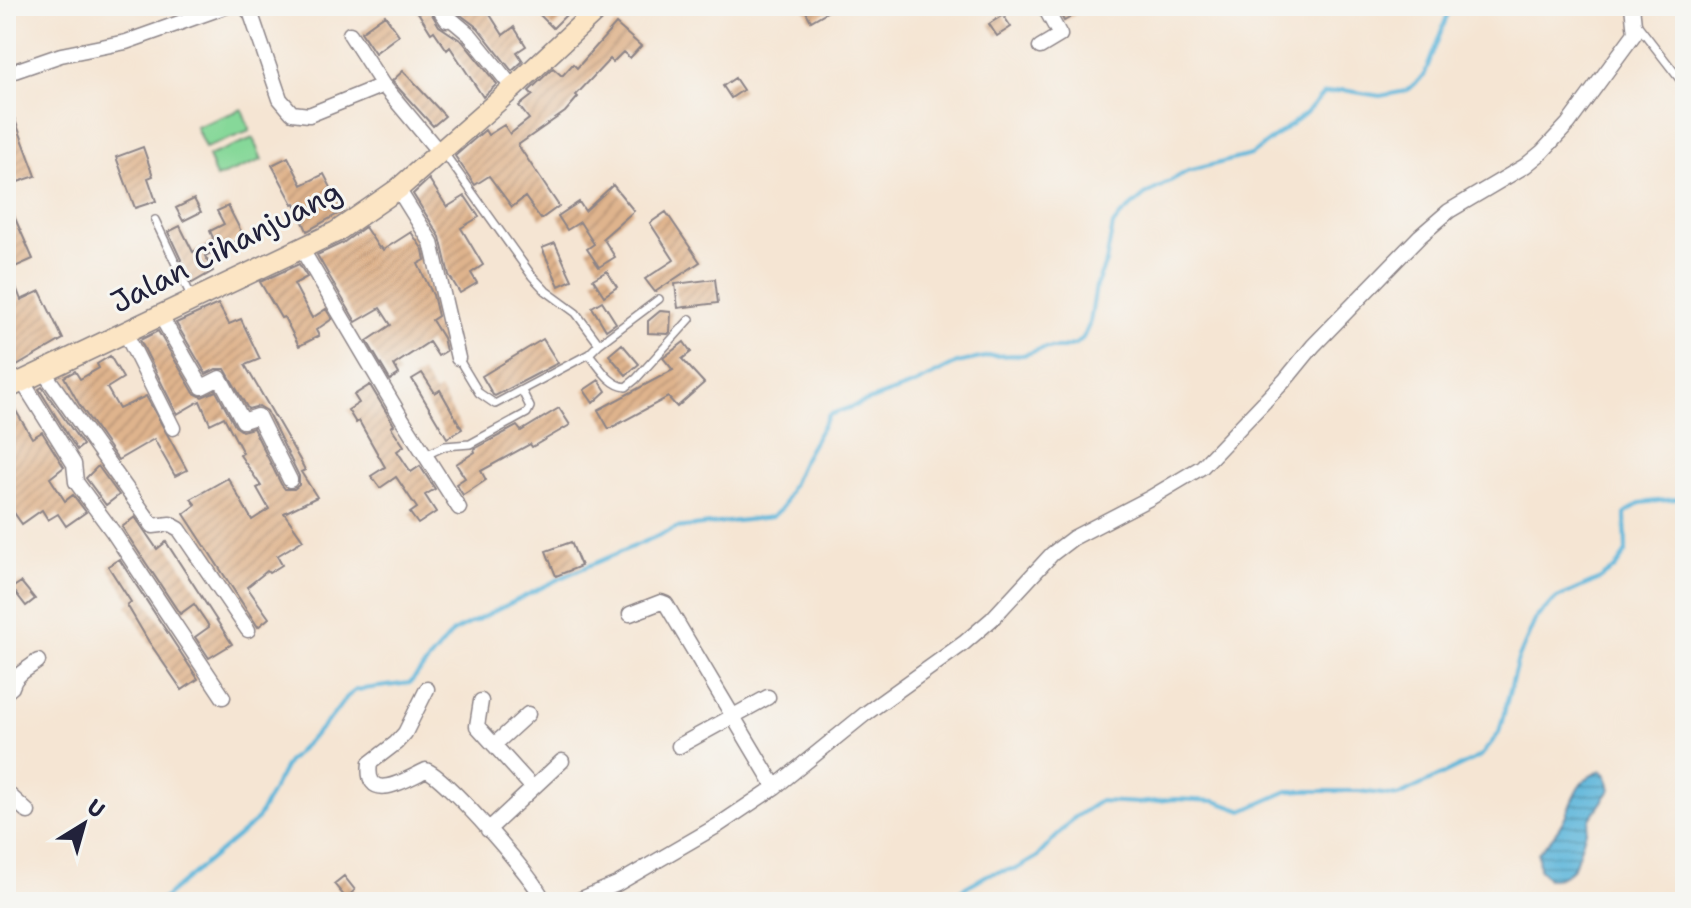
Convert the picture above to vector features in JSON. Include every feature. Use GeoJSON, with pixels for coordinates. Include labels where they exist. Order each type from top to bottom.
{"type":"FeatureCollection","features":[{"type":"Feature","properties":{"kind":"main road","name":"Jalan Cihanjuang"},"geometry":{"type":"LineString","coordinates":[[11,384],[336,232],[398,189],[601,6]]}},
{"type":"Feature","properties":{"kind":"street"},"geometry":{"type":"LineString","coordinates":[[6,74],[71,52],[126,42],[227,6]]}},
{"type":"Feature","properties":{"kind":"street"},"geometry":{"type":"LineString","coordinates":[[244,6],[251,14],[280,99],[292,113],[309,115],[383,85]]}},
{"type":"Feature","properties":{"kind":"street"},"geometry":{"type":"LineString","coordinates":[[437,6],[447,20],[451,19],[470,35],[513,88]]}},
{"type":"Feature","properties":{"kind":"street"},"geometry":{"type":"LineString","coordinates":[[1040,47],[1060,35],[1044,6]]}},
{"type":"Feature","properties":{"kind":"street"},"geometry":{"type":"LineString","coordinates":[[574,902],[617,884],[717,826],[775,787],[865,714],[964,643],[992,619],[1046,559],[1063,546],[1202,467],[1420,236],[1449,211],[1525,166],[1542,152],[1568,124],[1635,33],[1632,6]]}},
{"type":"Feature","properties":{"kind":"street"},"geometry":{"type":"LineString","coordinates":[[350,34],[383,85],[440,151]]}},
{"type":"Feature","properties":{"kind":"street"},"geometry":{"type":"LineString","coordinates":[[398,189],[431,242],[458,358]]}},
{"type":"Feature","properties":{"kind":"street"},"geometry":{"type":"LineString","coordinates":[[301,248],[459,508]]}},
{"type":"Feature","properties":{"kind":"street"},"geometry":{"type":"LineString","coordinates":[[160,315],[202,387],[221,379],[243,421],[258,416],[290,480]]}},
{"type":"Feature","properties":{"kind":"street"},"geometry":{"type":"LineString","coordinates":[[125,332],[173,428]]}},
{"type":"Feature","properties":{"kind":"street"},"geometry":{"type":"LineString","coordinates":[[48,369],[100,438]]}},
{"type":"Feature","properties":{"kind":"street"},"geometry":{"type":"LineString","coordinates":[[48,369],[153,526],[170,524],[179,529],[248,630]]}},
{"type":"Feature","properties":{"kind":"street"},"geometry":{"type":"LineString","coordinates":[[11,384],[74,464],[76,482],[223,697]]}},
{"type":"Feature","properties":{"kind":"street"},"geometry":{"type":"LineString","coordinates":[[630,614],[661,602],[666,604],[775,787]]}},
{"type":"Feature","properties":{"kind":"street"},"geometry":{"type":"LineString","coordinates":[[6,692],[20,673],[38,661]]}},
{"type":"Feature","properties":{"kind":"street"},"geometry":{"type":"LineString","coordinates":[[427,689],[405,733],[370,763],[372,782],[388,788],[426,770],[432,772],[451,788],[488,830],[542,894],[544,902]]}},
{"type":"Feature","properties":{"kind":"street"},"geometry":{"type":"LineString","coordinates":[[679,746],[768,697]]}},
{"type":"Feature","properties":{"kind":"street"},"geometry":{"type":"LineString","coordinates":[[481,701],[477,726],[533,788]]}},
{"type":"Feature","properties":{"kind":"street"},"geometry":{"type":"LineString","coordinates":[[494,745],[528,714]]}},
{"type":"Feature","properties":{"kind":"street"},"geometry":{"type":"LineString","coordinates":[[488,830],[562,761]]}},
{"type":"Feature","properties":{"kind":"street"},"geometry":{"type":"LineString","coordinates":[[6,792],[28,812]]}},
{"type":"Feature","properties":{"kind":"lane"},"geometry":{"type":"LineString","coordinates":[[1636,22],[1685,86]]}},
{"type":"Feature","properties":{"kind":"lane"},"geometry":{"type":"LineString","coordinates":[[440,151],[532,276],[546,291],[576,313],[599,344]]}},
{"type":"Feature","properties":{"kind":"lane"},"geometry":{"type":"LineString","coordinates":[[155,220],[193,299]]}},
{"type":"Feature","properties":{"kind":"lane"},"geometry":{"type":"LineString","coordinates":[[458,358],[479,393],[492,404],[589,354],[659,299]]}},
{"type":"Feature","properties":{"kind":"lane"},"geometry":{"type":"LineString","coordinates":[[589,354],[610,379],[626,387],[690,319]]}},
{"type":"Feature","properties":{"kind":"lane"},"geometry":{"type":"LineString","coordinates":[[426,455],[445,446],[470,444],[527,413],[530,407],[522,391]]}},
{"type":"Feature","properties":{"kind":"green space"},"geometry":{"type":"Polygon","coordinates":[[[242,109],[250,131],[205,148],[196,127],[242,109]]]}},
{"type":"Feature","properties":{"kind":"green space"},"geometry":{"type":"Polygon","coordinates":[[[253,138],[262,160],[216,178],[208,156],[253,138]]]}},
{"type":"Feature","properties":{"kind":"water"},"geometry":{"type":"Polygon","coordinates":[[[1602,771],[1607,776],[1610,790],[1590,819],[1574,867],[1562,876],[1548,879],[1539,868],[1538,853],[1561,825],[1581,784],[1602,771]]]}},
{"type":"Feature","properties":{"kind":"building"},"geometry":{"type":"Polygon","coordinates":[[[414,6],[427,6],[439,26],[463,42],[497,84],[483,97],[450,47],[447,50],[434,31],[431,33],[414,6]]]}},
{"type":"Feature","properties":{"kind":"building"},"geometry":{"type":"Polygon","coordinates":[[[449,6],[498,6],[489,13],[503,35],[514,27],[526,46],[517,52],[523,61],[512,71],[478,28],[449,6]]]}},
{"type":"Feature","properties":{"kind":"building"},"geometry":{"type":"Polygon","coordinates":[[[531,6],[575,6],[553,28],[531,6]]]}},
{"type":"Feature","properties":{"kind":"building"},"geometry":{"type":"Polygon","coordinates":[[[803,6],[837,6],[811,21],[803,6]]]}},
{"type":"Feature","properties":{"kind":"building"},"geometry":{"type":"Polygon","coordinates":[[[1074,6],[1078,13],[1064,21],[1057,8],[1074,6]]]}},
{"type":"Feature","properties":{"kind":"building"},"geometry":{"type":"Polygon","coordinates":[[[385,15],[399,35],[375,53],[361,32],[385,15]]]}},
{"type":"Feature","properties":{"kind":"building"},"geometry":{"type":"Polygon","coordinates":[[[1003,15],[1011,27],[997,36],[989,24],[1003,15]]]}},
{"type":"Feature","properties":{"kind":"building"},"geometry":{"type":"Polygon","coordinates":[[[616,24],[641,46],[630,58],[623,52],[613,62],[610,59],[576,95],[578,97],[565,112],[518,145],[559,206],[541,219],[525,197],[512,207],[489,176],[475,185],[455,156],[485,130],[488,135],[504,125],[510,134],[529,119],[519,106],[533,95],[529,91],[553,68],[562,76],[573,64],[577,68],[616,24]]]}},
{"type":"Feature","properties":{"kind":"building"},"geometry":{"type":"Polygon","coordinates":[[[403,71],[445,116],[433,126],[392,81],[403,71]]]}},
{"type":"Feature","properties":{"kind":"building"},"geometry":{"type":"Polygon","coordinates":[[[735,78],[743,90],[731,98],[723,86],[735,78]]]}},
{"type":"Feature","properties":{"kind":"building"},"geometry":{"type":"Polygon","coordinates":[[[6,96],[36,176],[18,182],[6,147],[6,96]]]}},
{"type":"Feature","properties":{"kind":"building"},"geometry":{"type":"Polygon","coordinates":[[[143,147],[153,176],[148,178],[156,201],[135,208],[116,157],[143,147]]]}},
{"type":"Feature","properties":{"kind":"building"},"geometry":{"type":"Polygon","coordinates":[[[288,157],[302,185],[324,174],[343,211],[307,231],[295,203],[272,165],[288,157]]]}},
{"type":"Feature","properties":{"kind":"building"},"geometry":{"type":"Polygon","coordinates":[[[429,179],[447,207],[465,196],[479,217],[461,228],[483,265],[471,273],[477,283],[460,293],[449,275],[440,237],[413,194],[429,179]]]}},
{"type":"Feature","properties":{"kind":"building"},"geometry":{"type":"Polygon","coordinates":[[[613,185],[634,211],[603,238],[615,257],[599,267],[587,249],[594,244],[580,222],[567,230],[558,216],[579,202],[585,211],[613,185]]]}},
{"type":"Feature","properties":{"kind":"building"},"geometry":{"type":"Polygon","coordinates":[[[6,198],[33,259],[15,267],[6,247],[6,198]]]}},
{"type":"Feature","properties":{"kind":"building"},"geometry":{"type":"Polygon","coordinates":[[[194,199],[201,212],[183,221],[176,208],[194,199]]]}},
{"type":"Feature","properties":{"kind":"building"},"geometry":{"type":"Polygon","coordinates":[[[228,206],[244,237],[205,256],[213,271],[192,283],[168,232],[180,226],[193,252],[214,240],[210,231],[224,224],[217,211],[228,206]]]}},
{"type":"Feature","properties":{"kind":"building"},"geometry":{"type":"Polygon","coordinates":[[[666,212],[700,262],[655,292],[645,279],[674,260],[650,223],[666,212]]]}},
{"type":"Feature","properties":{"kind":"building"},"geometry":{"type":"Polygon","coordinates":[[[365,227],[383,250],[411,232],[423,250],[425,260],[418,264],[433,295],[438,316],[432,320],[443,338],[446,351],[438,356],[429,342],[394,365],[399,374],[390,380],[367,341],[391,325],[380,308],[356,322],[317,255],[343,243],[365,227]]]}},
{"type":"Feature","properties":{"kind":"building"},"geometry":{"type":"Polygon","coordinates":[[[555,243],[572,280],[559,286],[542,248],[555,243]]]}},
{"type":"Feature","properties":{"kind":"building"},"geometry":{"type":"Polygon","coordinates":[[[6,261],[21,300],[40,291],[63,339],[10,370],[6,363],[6,333],[13,329],[6,311],[6,261]]]}},
{"type":"Feature","properties":{"kind":"building"},"geometry":{"type":"Polygon","coordinates":[[[299,264],[307,277],[294,284],[312,318],[326,309],[332,319],[316,330],[319,336],[299,346],[260,282],[299,264]]]}},
{"type":"Feature","properties":{"kind":"building"},"geometry":{"type":"Polygon","coordinates":[[[607,271],[617,287],[604,296],[593,279],[607,271]]]}},
{"type":"Feature","properties":{"kind":"building"},"geometry":{"type":"Polygon","coordinates":[[[715,279],[718,303],[678,308],[675,284],[715,279]]]}},
{"type":"Feature","properties":{"kind":"building"},"geometry":{"type":"Polygon","coordinates":[[[602,301],[616,323],[606,330],[592,307],[602,301]]]}},
{"type":"Feature","properties":{"kind":"building"},"geometry":{"type":"Polygon","coordinates":[[[218,304],[229,324],[241,319],[260,359],[245,365],[300,460],[305,470],[301,472],[317,497],[284,513],[303,540],[277,556],[282,565],[269,573],[267,571],[247,587],[269,618],[258,627],[184,514],[196,505],[191,499],[228,478],[252,520],[269,509],[257,488],[261,486],[240,455],[243,453],[224,417],[210,424],[200,401],[177,414],[140,340],[158,331],[194,393],[202,397],[216,391],[235,426],[242,431],[253,428],[281,484],[285,489],[294,489],[299,485],[299,476],[267,411],[259,406],[248,409],[225,369],[206,374],[176,323],[218,304]]]}},
{"type":"Feature","properties":{"kind":"building"},"geometry":{"type":"Polygon","coordinates":[[[660,311],[671,312],[670,332],[648,333],[648,321],[660,311]]]}},
{"type":"Feature","properties":{"kind":"building"},"geometry":{"type":"Polygon","coordinates":[[[543,339],[558,363],[493,395],[482,376],[543,339]]]}},
{"type":"Feature","properties":{"kind":"building"},"geometry":{"type":"Polygon","coordinates":[[[684,342],[691,352],[682,359],[704,383],[677,407],[668,397],[609,429],[598,410],[673,370],[663,358],[684,342]]]}},
{"type":"Feature","properties":{"kind":"building"},"geometry":{"type":"Polygon","coordinates":[[[622,344],[639,364],[626,375],[609,355],[622,344]]]}},
{"type":"Feature","properties":{"kind":"building"},"geometry":{"type":"Polygon","coordinates":[[[110,356],[123,378],[107,388],[119,409],[146,396],[187,470],[175,476],[154,439],[118,460],[79,404],[64,377],[75,371],[80,379],[99,368],[97,364],[110,356]]]}},
{"type":"Feature","properties":{"kind":"building"},"geometry":{"type":"Polygon","coordinates":[[[422,373],[435,393],[440,390],[462,429],[447,438],[412,379],[422,373]]]}},
{"type":"Feature","properties":{"kind":"building"},"geometry":{"type":"Polygon","coordinates":[[[599,380],[606,391],[593,403],[584,390],[599,380]]]}},
{"type":"Feature","properties":{"kind":"building"},"geometry":{"type":"Polygon","coordinates":[[[370,385],[404,446],[397,451],[411,472],[420,466],[435,489],[425,495],[436,512],[418,524],[410,513],[417,508],[396,477],[380,488],[371,476],[385,467],[359,421],[356,423],[348,410],[359,403],[354,395],[370,385]]]}},
{"type":"Feature","properties":{"kind":"building"},"geometry":{"type":"Polygon","coordinates":[[[42,387],[83,445],[77,450],[39,389],[42,387]]]}},
{"type":"Feature","properties":{"kind":"building"},"geometry":{"type":"Polygon","coordinates":[[[10,401],[32,438],[42,432],[64,467],[50,478],[65,501],[73,495],[86,512],[66,526],[58,514],[48,520],[42,510],[22,524],[12,510],[6,515],[6,436],[10,433],[6,426],[6,402],[10,401]]]}},
{"type":"Feature","properties":{"kind":"building"},"geometry":{"type":"Polygon","coordinates":[[[559,408],[570,425],[481,471],[486,480],[463,495],[456,484],[465,478],[456,464],[475,452],[474,449],[517,426],[521,431],[559,408]]]}},
{"type":"Feature","properties":{"kind":"building"},"geometry":{"type":"Polygon","coordinates":[[[98,466],[119,495],[106,505],[86,478],[98,466]]]}},
{"type":"Feature","properties":{"kind":"building"},"geometry":{"type":"Polygon","coordinates":[[[135,517],[157,549],[166,542],[232,644],[209,658],[195,637],[209,627],[207,623],[194,604],[180,614],[122,527],[135,517]]]}},
{"type":"Feature","properties":{"kind":"building"},"geometry":{"type":"Polygon","coordinates":[[[571,542],[581,566],[556,576],[546,551],[571,542]]]}},
{"type":"Feature","properties":{"kind":"building"},"geometry":{"type":"Polygon","coordinates":[[[119,559],[198,679],[182,690],[149,642],[127,605],[131,602],[108,566],[119,559]]]}},
{"type":"Feature","properties":{"kind":"building"},"geometry":{"type":"Polygon","coordinates":[[[21,582],[35,599],[26,606],[12,588],[21,582]]]}},
{"type":"Feature","properties":{"kind":"building"},"geometry":{"type":"Polygon","coordinates":[[[344,876],[355,890],[346,898],[334,884],[344,876]]]}},
{"type":"Feature","properties":{"kind":"waterway"},"geometry":{"type":"LineString","coordinates":[[159,902],[256,821],[287,763],[356,690],[410,683],[453,632],[563,577],[676,528],[772,517],[782,508],[802,462],[829,415],[915,384],[957,363],[990,356],[1023,355],[1044,348],[1076,344],[1083,338],[1090,323],[1096,286],[1106,262],[1113,225],[1120,216],[1145,195],[1188,171],[1251,155],[1306,113],[1323,94],[1343,90],[1380,96],[1406,91],[1424,76],[1451,6]]}},
{"type":"Feature","properties":{"kind":"waterway"},"geometry":{"type":"LineString","coordinates":[[951,902],[964,888],[989,874],[1018,868],[1037,857],[1074,818],[1100,801],[1215,801],[1243,811],[1288,791],[1359,791],[1398,796],[1481,756],[1499,733],[1517,662],[1536,618],[1557,598],[1600,579],[1615,568],[1626,552],[1625,514],[1640,503],[1685,498]]}}]}
